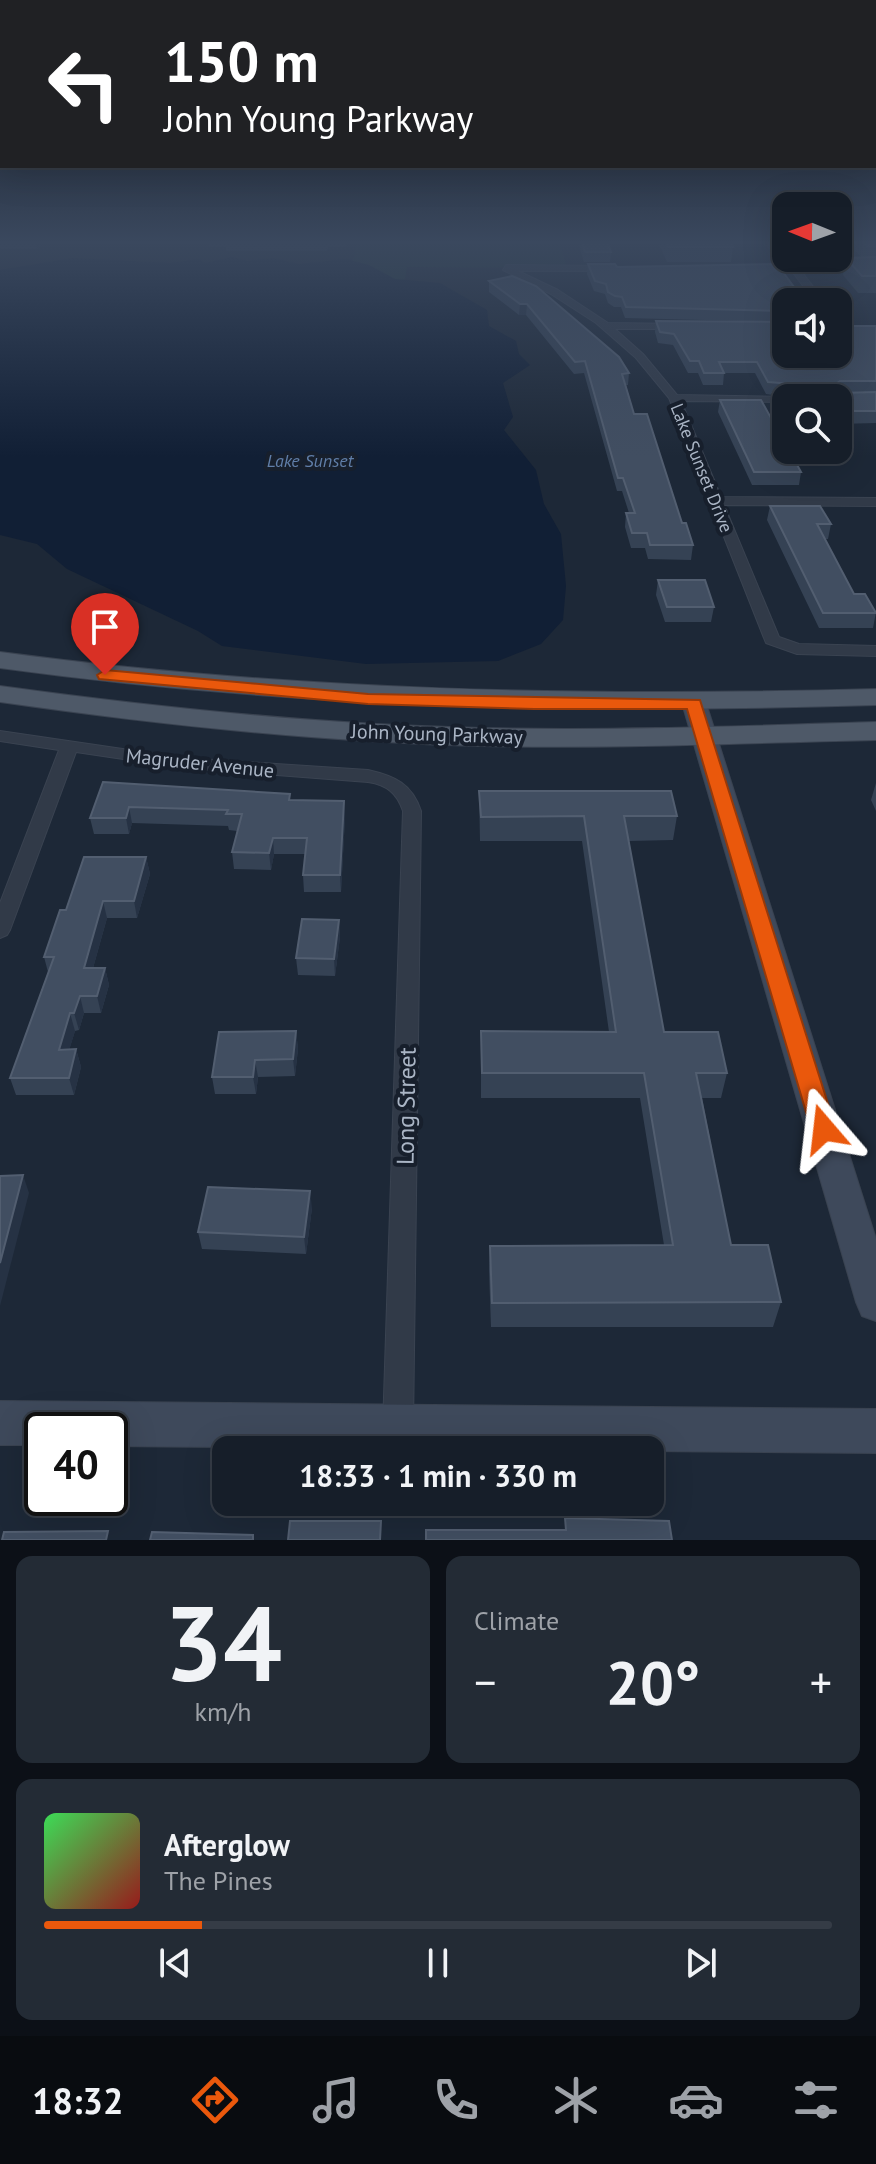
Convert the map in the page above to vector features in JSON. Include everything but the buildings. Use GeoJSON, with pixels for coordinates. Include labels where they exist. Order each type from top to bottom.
{"type":"FeatureCollection","features":[{"type":"Feature","properties":{"kind":"main road","name":"John Young Parkway"},"geometry":{"type":"LineString","coordinates":[[0,660],[148,681],[296,695],[534,704],[876,697]]}},
{"type":"Feature","properties":{"kind":"main road","name":"John Young Parkway"},"geometry":{"type":"LineString","coordinates":[[0,694],[202,720],[346,730],[546,738],[876,731]]}},
{"type":"Feature","properties":{"kind":"street","name":"Lake Sunset Drive"},"geometry":{"type":"LineString","coordinates":[[590,314],[645,361],[674,398],[768,635],[780,645],[816,651],[876,651]]}},
{"type":"Feature","properties":{"kind":"street"},"geometry":{"type":"LineString","coordinates":[[605,326],[698,326]]}},
{"type":"Feature","properties":{"kind":"street"},"geometry":{"type":"LineString","coordinates":[[674,398],[772,399]]}},
{"type":"Feature","properties":{"kind":"street"},"geometry":{"type":"LineString","coordinates":[[716,501],[876,502]]}},
{"type":"Feature","properties":{"kind":"street"},"geometry":{"type":"LineString","coordinates":[[694,703],[876,1302]]}},
{"type":"Feature","properties":{"kind":"street","name":"Magruder Avenue"},"geometry":{"type":"LineString","coordinates":[[0,736],[69,748],[270,771],[368,776],[400,787]]}},
{"type":"Feature","properties":{"kind":"street"},"geometry":{"type":"LineString","coordinates":[[0,930],[69,748]]}},
{"type":"Feature","properties":{"kind":"street","name":"Long Street"},"geometry":{"type":"LineString","coordinates":[[398,1428],[412,811],[400,787]]}},
{"type":"Feature","properties":{"kind":"street"},"geometry":{"type":"LineString","coordinates":[[0,1423],[876,1431]]}},
{"type":"Feature","properties":{"kind":"water","name":"Lake Sunset"},"geometry":{"type":"Polygon","coordinates":[[[0,314],[487,314],[489,326],[516,341],[519,354],[530,365],[503,383],[513,417],[504,430],[536,470],[544,504],[561,534],[566,586],[563,620],[541,644],[498,661],[366,664],[222,646],[198,631],[67,569],[37,544],[0,535],[0,314]]]}},
{"type":"Feature","properties":{"kind":"route"},"geometry":{"type":"LineString","coordinates":[[105,675],[296,695],[368,699],[534,704],[694,703],[824,1129]]}}]}
